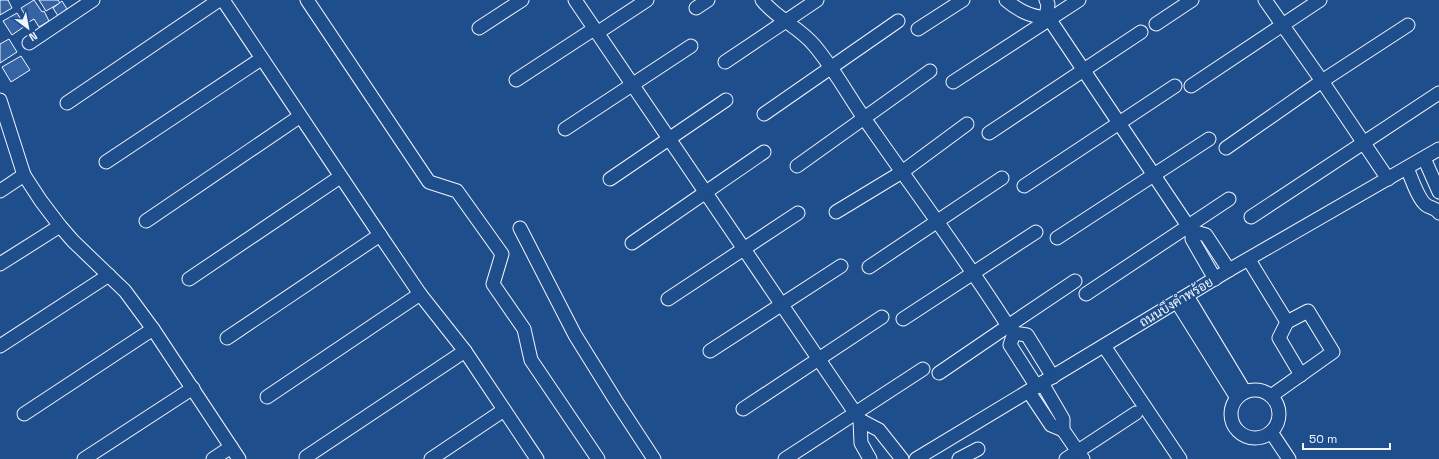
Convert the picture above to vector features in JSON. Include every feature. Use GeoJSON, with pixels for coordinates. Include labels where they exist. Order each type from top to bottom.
{"type":"FeatureCollection","features":[{"type":"Feature","properties":{"kind":"street"},"geometry":{"type":"LineString","coordinates":[[29,43],[94,0]]}},
{"type":"Feature","properties":{"kind":"street"},"geometry":{"type":"LineString","coordinates":[[67,104],[219,0]]}},
{"type":"Feature","properties":{"kind":"street"},"geometry":{"type":"LineString","coordinates":[[223,0],[299,117],[420,294],[465,351],[537,459]]}},
{"type":"Feature","properties":{"kind":"street"},"geometry":{"type":"LineString","coordinates":[[307,0],[429,182],[457,191],[502,254],[493,284],[524,329],[531,360],[598,459]]}},
{"type":"Feature","properties":{"kind":"street"},"geometry":{"type":"LineString","coordinates":[[479,28],[522,0]]}},
{"type":"Feature","properties":{"kind":"street"},"geometry":{"type":"LineString","coordinates":[[575,0],[857,417],[861,443],[870,459]]}},
{"type":"Feature","properties":{"kind":"street"},"geometry":{"type":"LineString","coordinates":[[516,80],[647,0]]}},
{"type":"Feature","properties":{"kind":"street"},"geometry":{"type":"LineString","coordinates":[[696,8],[708,0]]}},
{"type":"Feature","properties":{"kind":"street"},"geometry":{"type":"LineString","coordinates":[[762,0],[770,10],[806,36],[814,45],[831,68],[864,119],[974,273],[1011,329],[1027,335],[1051,425],[1063,430],[1080,455]]}},
{"type":"Feature","properties":{"kind":"street"},"geometry":{"type":"LineString","coordinates":[[726,62],[784,21],[817,0]]}},
{"type":"Feature","properties":{"kind":"street"},"geometry":{"type":"LineString","coordinates":[[918,29],[964,0]]}},
{"type":"Feature","properties":{"kind":"street"},"geometry":{"type":"LineString","coordinates":[[1006,0],[1014,7],[1032,16],[1048,19]]}},
{"type":"Feature","properties":{"kind":"street"},"geometry":{"type":"LineString","coordinates":[[1046,0],[1048,4],[1048,19],[1084,70],[1190,229],[1192,239],[1215,279]]}},
{"type":"Feature","properties":{"kind":"street"},"geometry":{"type":"LineString","coordinates":[[953,82],[1078,0]]}},
{"type":"Feature","properties":{"kind":"street"},"geometry":{"type":"LineString","coordinates":[[1156,24],[1192,0]]}},
{"type":"Feature","properties":{"kind":"street"},"geometry":{"type":"LineString","coordinates":[[1265,0],[1388,179]]}},
{"type":"Feature","properties":{"kind":"street"},"geometry":{"type":"LineString","coordinates":[[1191,86],[1320,0]]}},
{"type":"Feature","properties":{"kind":"street"},"geometry":{"type":"LineString","coordinates":[[764,114],[898,22]]}},
{"type":"Feature","properties":{"kind":"street"},"geometry":{"type":"LineString","coordinates":[[1226,148],[1322,81],[1408,25]]}},
{"type":"Feature","properties":{"kind":"street"},"geometry":{"type":"LineString","coordinates":[[989,133],[1141,32]]}},
{"type":"Feature","properties":{"kind":"street"},"geometry":{"type":"LineString","coordinates":[[565,130],[691,46]]}},
{"type":"Feature","properties":{"kind":"street"},"geometry":{"type":"LineString","coordinates":[[106,162],[261,59]]}},
{"type":"Feature","properties":{"kind":"street"},"geometry":{"type":"LineString","coordinates":[[796,166],[930,71]]}},
{"type":"Feature","properties":{"kind":"street"},"geometry":{"type":"LineString","coordinates":[[1024,186],[1175,86]]}},
{"type":"Feature","properties":{"kind":"street"},"geometry":{"type":"LineString","coordinates":[[1251,217],[1439,93]]}},
{"type":"Feature","properties":{"kind":"street"},"geometry":{"type":"LineString","coordinates":[[0,100],[2,114],[24,175],[60,226],[73,241],[125,291],[154,329],[239,459]]}},
{"type":"Feature","properties":{"kind":"street"},"geometry":{"type":"LineString","coordinates":[[610,179],[726,100]]}},
{"type":"Feature","properties":{"kind":"street"},"geometry":{"type":"LineString","coordinates":[[146,221],[299,117]]}},
{"type":"Feature","properties":{"kind":"street"},"geometry":{"type":"LineString","coordinates":[[836,212],[902,172],[967,124]]}},
{"type":"Feature","properties":{"kind":"street"},"geometry":{"type":"LineString","coordinates":[[1057,238],[1209,139]]}},
{"type":"Feature","properties":{"kind":"street","name":"ถนนบึงคำพร้อย"},"geometry":{"type":"LineString","coordinates":[[916,459],[1229,270],[1249,260],[1439,149]]}},
{"type":"Feature","properties":{"kind":"street"},"geometry":{"type":"LineString","coordinates":[[632,243],[764,152]]}},
{"type":"Feature","properties":{"kind":"street"},"geometry":{"type":"LineString","coordinates":[[1424,158],[1439,192]]}},
{"type":"Feature","properties":{"kind":"street"},"geometry":{"type":"LineString","coordinates":[[1407,168],[1420,197],[1426,205],[1438,208]]}},
{"type":"Feature","properties":{"kind":"street"},"geometry":{"type":"LineString","coordinates":[[0,191],[24,175]]}},
{"type":"Feature","properties":{"kind":"street"},"geometry":{"type":"LineString","coordinates":[[189,279],[340,177]]}},
{"type":"Feature","properties":{"kind":"street"},"geometry":{"type":"LineString","coordinates":[[868,267],[1002,178]]}},
{"type":"Feature","properties":{"kind":"street"},"geometry":{"type":"LineString","coordinates":[[1086,294],[1190,229],[1229,198]]}},
{"type":"Feature","properties":{"kind":"street"},"geometry":{"type":"LineString","coordinates":[[668,299],[798,213]]}},
{"type":"Feature","properties":{"kind":"street"},"geometry":{"type":"LineString","coordinates":[[0,264],[60,226]]}},
{"type":"Feature","properties":{"kind":"street"},"geometry":{"type":"LineString","coordinates":[[520,228],[575,335],[654,459]]}},
{"type":"Feature","properties":{"kind":"street"},"geometry":{"type":"LineString","coordinates":[[1190,229],[1206,235],[1229,270]]}},
{"type":"Feature","properties":{"kind":"street"},"geometry":{"type":"LineString","coordinates":[[903,319],[1036,232]]}},
{"type":"Feature","properties":{"kind":"street"},"geometry":{"type":"LineString","coordinates":[[227,338],[380,235]]}},
{"type":"Feature","properties":{"kind":"street"},"geometry":{"type":"LineString","coordinates":[[1249,260],[1287,322]]}},
{"type":"Feature","properties":{"kind":"street"},"geometry":{"type":"LineString","coordinates":[[710,351],[840,266]]}},
{"type":"Feature","properties":{"kind":"street"},"geometry":{"type":"LineString","coordinates":[[0,346],[109,275]]}},
{"type":"Feature","properties":{"kind":"street"},"geometry":{"type":"LineString","coordinates":[[939,374],[1011,329],[1075,282]]}},
{"type":"Feature","properties":{"kind":"street"},"geometry":{"type":"LineString","coordinates":[[268,398],[420,294]]}},
{"type":"Feature","properties":{"kind":"street"},"geometry":{"type":"LineString","coordinates":[[1182,299],[1241,395]]}},
{"type":"Feature","properties":{"kind":"street"},"geometry":{"type":"LineString","coordinates":[[1271,396],[1301,375],[1332,353],[1332,350],[1308,311],[1287,322],[1279,338],[1301,375]]}},
{"type":"Feature","properties":{"kind":"street"},"geometry":{"type":"LineString","coordinates":[[743,409],[882,317]]}},
{"type":"Feature","properties":{"kind":"street"},"geometry":{"type":"LineString","coordinates":[[24,414],[154,329]]}},
{"type":"Feature","properties":{"kind":"street"},"geometry":{"type":"LineString","coordinates":[[1011,329],[1010,345],[1040,385]]}},
{"type":"Feature","properties":{"kind":"street"},"geometry":{"type":"LineString","coordinates":[[1104,346],[1180,459]]}},
{"type":"Feature","properties":{"kind":"street"},"geometry":{"type":"LineString","coordinates":[[306,457],[465,351]]}},
{"type":"Feature","properties":{"kind":"street"},"geometry":{"type":"LineString","coordinates":[[785,459],[857,417],[923,369]]}},
{"type":"Feature","properties":{"kind":"street"},"geometry":{"type":"LineString","coordinates":[[84,459],[193,388]]}},
{"type":"Feature","properties":{"kind":"street"},"geometry":{"type":"LineString","coordinates":[[1254,390],[1260,390],[1275,400],[1279,412],[1277,425],[1267,434],[1250,438],[1239,432],[1235,427],[1231,415],[1233,403],[1241,395],[1254,390]]}},
{"type":"Feature","properties":{"kind":"street"},"geometry":{"type":"LineString","coordinates":[[431,459],[504,410]]}},
{"type":"Feature","properties":{"kind":"street"},"geometry":{"type":"LineString","coordinates":[[1066,459],[1080,455],[1136,413]]}},
{"type":"Feature","properties":{"kind":"street"},"geometry":{"type":"LineString","coordinates":[[857,417],[879,430],[902,459]]}},
{"type":"Feature","properties":{"kind":"street"},"geometry":{"type":"LineString","coordinates":[[1267,434],[1279,459]]}},
{"type":"Feature","properties":{"kind":"street"},"geometry":{"type":"LineString","coordinates":[[1267,434],[1289,459]]}},
{"type":"Feature","properties":{"kind":"street"},"geometry":{"type":"LineString","coordinates":[[213,459],[231,447]]}},
{"type":"Feature","properties":{"kind":"street"},"geometry":{"type":"LineString","coordinates":[[959,459],[978,449]]}},
{"type":"Feature","properties":{"kind":"building"},"geometry":{"type":"Polygon","coordinates":[[[0,0],[8,0],[12,8],[0,15],[0,0]]]}},
{"type":"Feature","properties":{"kind":"building"},"geometry":{"type":"Polygon","coordinates":[[[34,0],[42,12],[44,11],[49,21],[39,27],[34,19],[29,22],[21,8],[34,0]]]}},
{"type":"Feature","properties":{"kind":"building"},"geometry":{"type":"Polygon","coordinates":[[[39,0],[58,0],[60,3],[46,11],[39,0]]]}},
{"type":"Feature","properties":{"kind":"building"},"geometry":{"type":"Polygon","coordinates":[[[62,1],[67,9],[58,16],[53,8],[62,1]]]}},
{"type":"Feature","properties":{"kind":"building"},"geometry":{"type":"Polygon","coordinates":[[[17,13],[25,26],[12,35],[3,21],[17,13]]]}},
{"type":"Feature","properties":{"kind":"building"},"geometry":{"type":"Polygon","coordinates":[[[9,39],[17,52],[0,63],[0,44],[9,39]]]}},
{"type":"Feature","properties":{"kind":"building"},"geometry":{"type":"Polygon","coordinates":[[[21,56],[30,70],[11,82],[2,67],[21,56]]]}}]}
